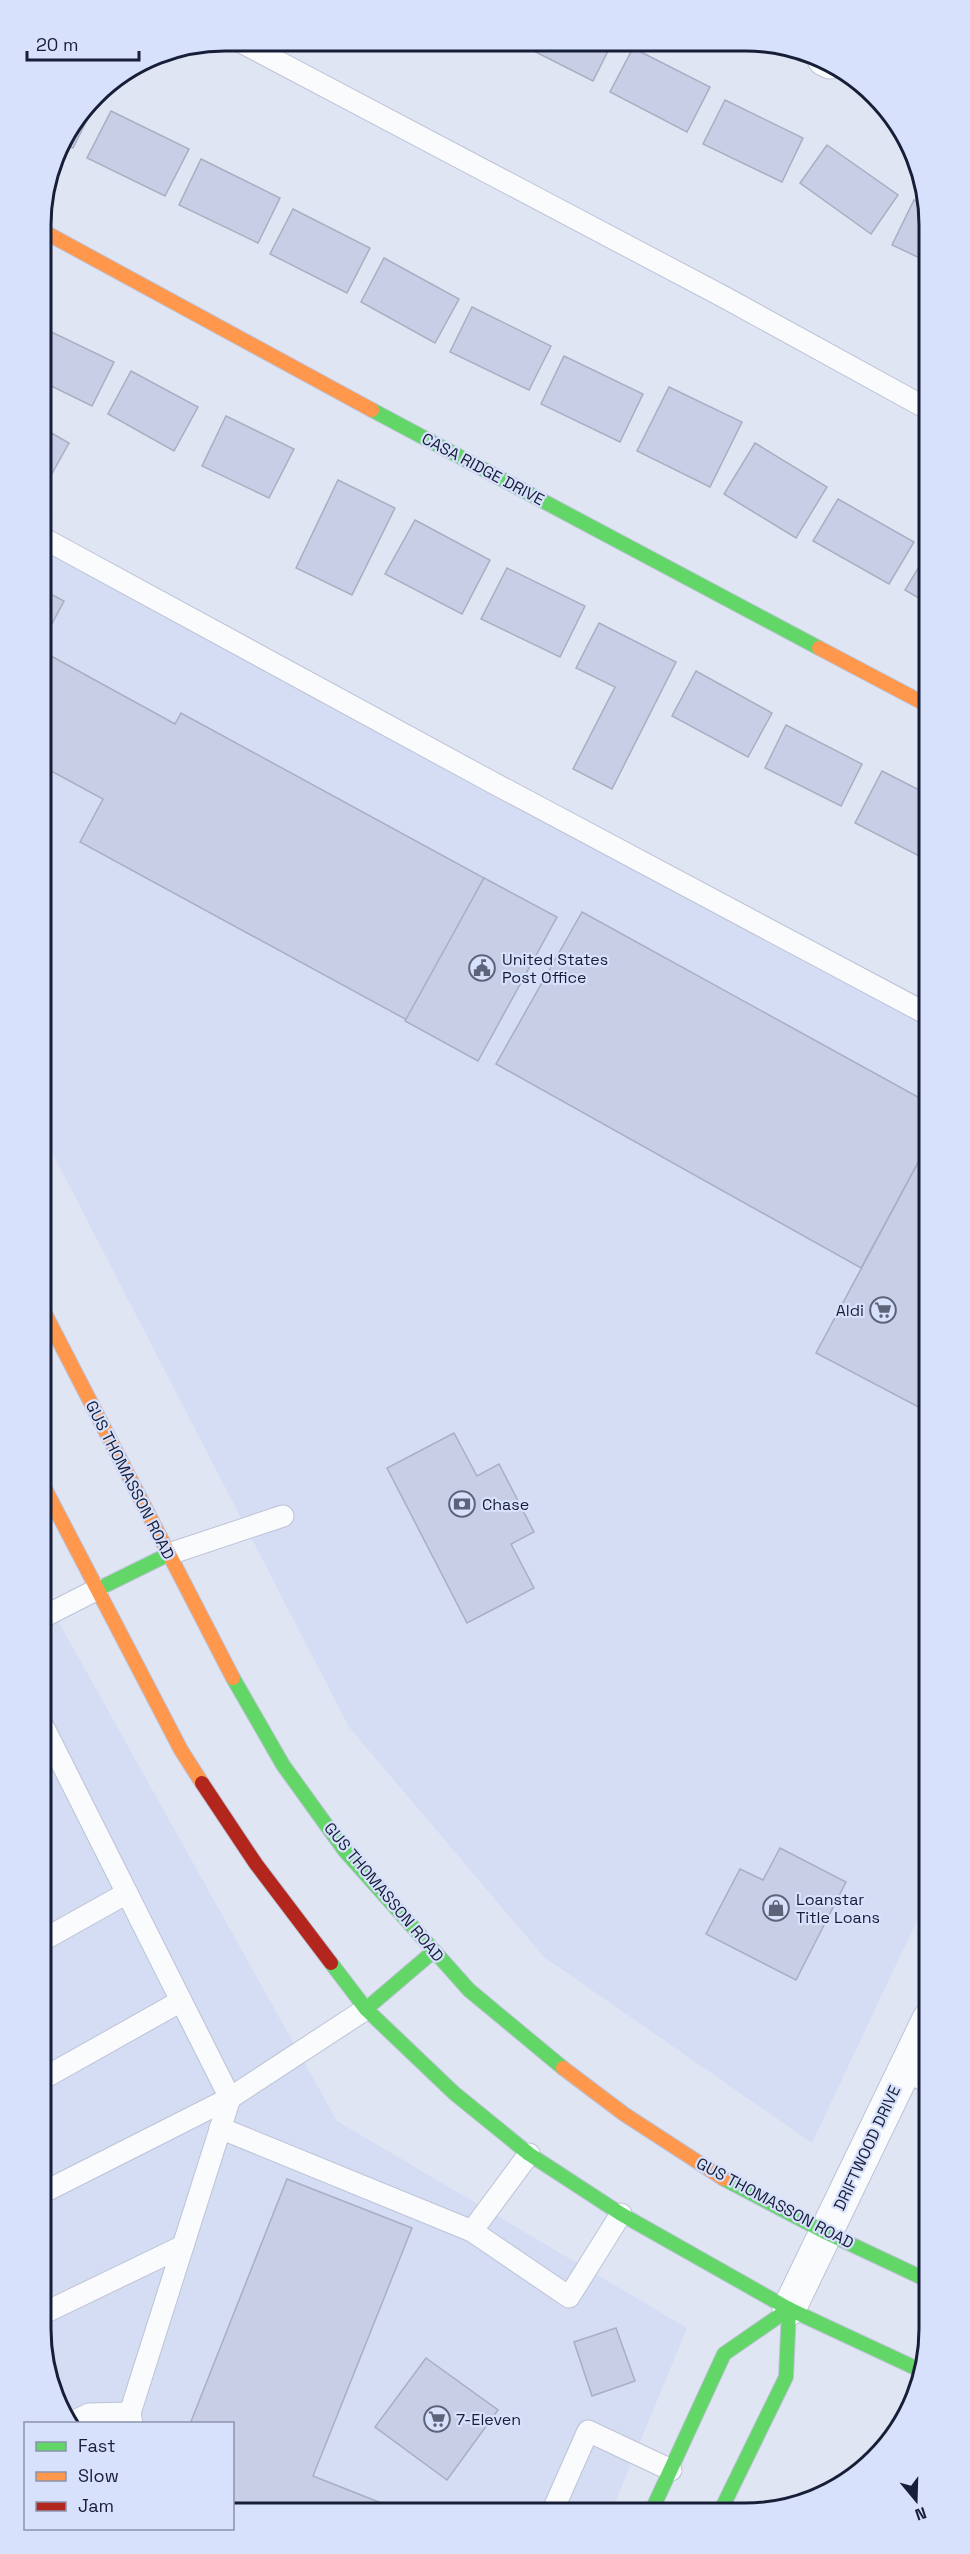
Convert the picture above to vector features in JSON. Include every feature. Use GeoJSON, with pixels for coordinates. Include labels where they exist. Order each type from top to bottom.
{"type":"FeatureCollection","features":[{"type":"Feature","properties":{"kind":"main road","name":"CASA RIDGE DRIVE"},"geometry":{"type":"LineString","coordinates":[[51,235],[373,411],[919,701]]}},
{"type":"Feature","properties":{"kind":"main road","name":"GUS THOMASSON ROAD"},"geometry":{"type":"LineString","coordinates":[[51,1325],[228,1667],[284,1765],[345,1851],[469,1990],[549,2057],[624,2114],[721,2177],[827,2234],[919,2276]]}},
{"type":"Feature","properties":{"kind":"main road"},"geometry":{"type":"LineString","coordinates":[[51,1500],[181,1750],[256,1864],[366,2009],[454,2093],[528,2154],[621,2214],[789,2309],[915,2368]]}},
{"type":"Feature","properties":{"kind":"main road"},"geometry":{"type":"LineString","coordinates":[[98,1589],[169,1554]]}},
{"type":"Feature","properties":{"kind":"main road"},"geometry":{"type":"LineString","coordinates":[[366,2009],[434,1951]]}},
{"type":"Feature","properties":{"kind":"main road","name":"DRIFTWOOD DRIVE"},"geometry":{"type":"LineString","coordinates":[[655,2503],[724,2354],[789,2309]]}},
{"type":"Feature","properties":{"kind":"main road","name":"DRIFTWOOD DRIVE"},"geometry":{"type":"LineString","coordinates":[[724,2503],[786,2377],[789,2309]]}},
{"type":"Feature","properties":{"kind":"street","name":"DRIFTWOOD DRIVE"},"geometry":{"type":"LineString","coordinates":[[789,2309],[827,2234],[917,2076]]}},
{"type":"Feature","properties":{"kind":"lane"},"geometry":{"type":"LineString","coordinates":[[258,51],[714,292],[919,404]]}},
{"type":"Feature","properties":{"kind":"lane"},"geometry":{"type":"LineString","coordinates":[[51,542],[486,779],[919,1010]]}},
{"type":"Feature","properties":{"kind":"lane"},"geometry":{"type":"LineString","coordinates":[[169,1554],[283,1516]]}},
{"type":"Feature","properties":{"kind":"lane"},"geometry":{"type":"LineString","coordinates":[[51,1613],[98,1589]]}},
{"type":"Feature","properties":{"kind":"lane"},"geometry":{"type":"LineString","coordinates":[[51,1742],[230,2098],[131,2418],[89,2414],[77,2420]]}},
{"type":"Feature","properties":{"kind":"lane"},"geometry":{"type":"LineString","coordinates":[[51,1936],[127,1893]]}},
{"type":"Feature","properties":{"kind":"lane"},"geometry":{"type":"LineString","coordinates":[[51,2074],[181,2001]]}},
{"type":"Feature","properties":{"kind":"lane"},"geometry":{"type":"LineString","coordinates":[[51,2188],[230,2098],[366,2009]]}},
{"type":"Feature","properties":{"kind":"lane"},"geometry":{"type":"LineString","coordinates":[[220,2128],[472,2231],[569,2297],[621,2214]]}},
{"type":"Feature","properties":{"kind":"lane"},"geometry":{"type":"LineString","coordinates":[[472,2231],[528,2154]]}},
{"type":"Feature","properties":{"kind":"lane"},"geometry":{"type":"LineString","coordinates":[[51,2310],[183,2246]]}},
{"type":"Feature","properties":{"kind":"lane"},"geometry":{"type":"LineString","coordinates":[[556,2503],[588,2431],[670,2470]]}},
{"type":"Feature","properties":{"kind":"shaded area"},"geometry":{"type":"Polygon","coordinates":[[[51,547],[919,996],[919,1916],[812,2143],[544,1957],[349,1727],[51,1150],[51,547]]]}},
{"type":"Feature","properties":{"kind":"shaded area"},"geometry":{"type":"Polygon","coordinates":[[[51,1608],[337,2121],[687,2328],[615,2503],[234,2503],[234,2422],[78,2422],[64,2396],[54,2363],[51,2341],[51,1608]]]}},
{"type":"Feature","properties":{"kind":"building"},"geometry":{"type":"Polygon","coordinates":[[[534,51],[608,51],[593,81],[534,51]]]}},
{"type":"Feature","properties":{"kind":"building"},"geometry":{"type":"Polygon","coordinates":[[[631,51],[639,51],[710,87],[687,132],[610,92],[631,51]]]}},
{"type":"Feature","properties":{"kind":"building"},"geometry":{"type":"Polygon","coordinates":[[[725,100],[803,138],[782,182],[703,144],[725,100]]]}},
{"type":"Feature","properties":{"kind":"building"},"geometry":{"type":"Polygon","coordinates":[[[111,111],[189,149],[165,196],[87,158],[111,111]]]}},
{"type":"Feature","properties":{"kind":"building"},"geometry":{"type":"Polygon","coordinates":[[[88,117],[73,148],[70,146],[88,117]]]}},
{"type":"Feature","properties":{"kind":"building"},"geometry":{"type":"Polygon","coordinates":[[[827,145],[898,195],[871,234],[800,183],[827,145]]]}},
{"type":"Feature","properties":{"kind":"building"},"geometry":{"type":"Polygon","coordinates":[[[201,159],[280,198],[258,243],[179,205],[201,159]]]}},
{"type":"Feature","properties":{"kind":"building"},"geometry":{"type":"Polygon","coordinates":[[[914,200],[917,202],[919,258],[892,245],[914,200]]]}},
{"type":"Feature","properties":{"kind":"building"},"geometry":{"type":"Polygon","coordinates":[[[293,209],[370,248],[347,293],[270,254],[293,209]]]}},
{"type":"Feature","properties":{"kind":"building"},"geometry":{"type":"Polygon","coordinates":[[[384,258],[459,299],[435,343],[361,302],[384,258]]]}},
{"type":"Feature","properties":{"kind":"building"},"geometry":{"type":"Polygon","coordinates":[[[472,307],[551,346],[529,390],[450,352],[472,307]]]}},
{"type":"Feature","properties":{"kind":"building"},"geometry":{"type":"Polygon","coordinates":[[[51,332],[114,362],[92,406],[51,386],[51,332]]]}},
{"type":"Feature","properties":{"kind":"building"},"geometry":{"type":"Polygon","coordinates":[[[564,356],[643,394],[620,442],[541,404],[564,356]]]}},
{"type":"Feature","properties":{"kind":"building"},"geometry":{"type":"Polygon","coordinates":[[[131,371],[198,407],[174,451],[108,414],[131,371]]]}},
{"type":"Feature","properties":{"kind":"building"},"geometry":{"type":"Polygon","coordinates":[[[669,387],[742,422],[710,487],[637,451],[669,387]]]}},
{"type":"Feature","properties":{"kind":"building"},"geometry":{"type":"Polygon","coordinates":[[[226,416],[294,449],[269,498],[202,466],[226,416]]]}},
{"type":"Feature","properties":{"kind":"building"},"geometry":{"type":"Polygon","coordinates":[[[51,433],[69,443],[51,475],[51,433]]]}},
{"type":"Feature","properties":{"kind":"building"},"geometry":{"type":"Polygon","coordinates":[[[755,443],[827,487],[796,538],[724,494],[755,443]]]}},
{"type":"Feature","properties":{"kind":"building"},"geometry":{"type":"Polygon","coordinates":[[[338,480],[395,508],[352,595],[296,568],[338,480]]]}},
{"type":"Feature","properties":{"kind":"building"},"geometry":{"type":"Polygon","coordinates":[[[838,499],[914,542],[889,584],[813,541],[838,499]]]}},
{"type":"Feature","properties":{"kind":"building"},"geometry":{"type":"Polygon","coordinates":[[[415,520],[490,560],[462,614],[385,574],[415,520]]]}},
{"type":"Feature","properties":{"kind":"building"},"geometry":{"type":"Polygon","coordinates":[[[919,567],[919,598],[905,590],[919,567]]]}},
{"type":"Feature","properties":{"kind":"building"},"geometry":{"type":"Polygon","coordinates":[[[507,568],[585,606],[560,657],[481,619],[507,568]]]}},
{"type":"Feature","properties":{"kind":"building"},"geometry":{"type":"Polygon","coordinates":[[[51,594],[64,601],[51,625],[51,594]]]}},
{"type":"Feature","properties":{"kind":"building"},"geometry":{"type":"Polygon","coordinates":[[[599,623],[676,662],[612,789],[573,769],[615,687],[576,668],[599,623]]]}},
{"type":"Feature","properties":{"kind":"building"},"geometry":{"type":"Polygon","coordinates":[[[51,656],[175,724],[181,713],[484,878],[407,1020],[80,842],[103,799],[51,771],[51,656]]]}},
{"type":"Feature","properties":{"kind":"building"},"geometry":{"type":"Polygon","coordinates":[[[696,671],[772,713],[748,757],[672,716],[696,671]]]}},
{"type":"Feature","properties":{"kind":"building"},"geometry":{"type":"Polygon","coordinates":[[[786,725],[862,764],[841,806],[765,768],[786,725]]]}},
{"type":"Feature","properties":{"kind":"building"},"geometry":{"type":"Polygon","coordinates":[[[882,771],[919,790],[919,856],[855,823],[882,771]]]}},
{"type":"Feature","properties":{"kind":"building","name":"United States Post Office"},"geometry":{"type":"Polygon","coordinates":[[[484,878],[557,917],[478,1061],[405,1021],[484,878]]]}},
{"type":"Feature","properties":{"kind":"building"},"geometry":{"type":"Polygon","coordinates":[[[582,912],[919,1098],[919,1161],[861,1268],[496,1064],[582,912]]]}},
{"type":"Feature","properties":{"kind":"building","name":"Aldi"},"geometry":{"type":"Polygon","coordinates":[[[919,1161],[919,1407],[816,1353],[919,1161]]]}},
{"type":"Feature","properties":{"kind":"building","name":"Chase"},"geometry":{"type":"Polygon","coordinates":[[[454,1433],[477,1476],[499,1464],[534,1532],[511,1544],[534,1588],[467,1623],[387,1468],[454,1433]]]}},
{"type":"Feature","properties":{"kind":"building","name":"Loanstar Title Loans"},"geometry":{"type":"Polygon","coordinates":[[[780,1848],[846,1882],[796,1980],[706,1934],[740,1869],[763,1880],[780,1848]]]}},
{"type":"Feature","properties":{"kind":"building"},"geometry":{"type":"Polygon","coordinates":[[[287,2179],[412,2228],[313,2476],[381,2503],[234,2503],[234,2422],[191,2422],[287,2179]]]}},
{"type":"Feature","properties":{"kind":"building"},"geometry":{"type":"Polygon","coordinates":[[[616,2328],[635,2381],[592,2396],[574,2342],[616,2328]]]}},
{"type":"Feature","properties":{"kind":"building","name":"7-Eleven"},"geometry":{"type":"Polygon","coordinates":[[[426,2358],[498,2410],[447,2480],[375,2427],[426,2358]]]}},
{"type":"Feature","properties":{"kind":"traffic: fast"},"geometry":{"type":"LineString","coordinates":[[372,410],[819,648]]}},
{"type":"Feature","properties":{"kind":"traffic: fast"},"geometry":{"type":"LineString","coordinates":[[98,1589],[169,1554]]}},
{"type":"Feature","properties":{"kind":"traffic: fast"},"geometry":{"type":"LineString","coordinates":[[233,1678],[283,1765],[345,1851],[469,1990],[563,2068]]}},
{"type":"Feature","properties":{"kind":"traffic: fast"},"geometry":{"type":"LineString","coordinates":[[366,2009],[434,1951]]}},
{"type":"Feature","properties":{"kind":"traffic: fast"},"geometry":{"type":"LineString","coordinates":[[331,1963],[366,2009],[454,2093],[529,2154],[621,2214],[789,2309],[915,2368]]}},
{"type":"Feature","properties":{"kind":"traffic: fast"},"geometry":{"type":"LineString","coordinates":[[724,2179],[827,2233],[919,2276]]}},
{"type":"Feature","properties":{"kind":"traffic: fast"},"geometry":{"type":"LineString","coordinates":[[655,2503],[724,2354],[789,2309]]}},
{"type":"Feature","properties":{"kind":"traffic: fast"},"geometry":{"type":"LineString","coordinates":[[724,2503],[786,2377],[789,2309]]}},
{"type":"Feature","properties":{"kind":"traffic: slow"},"geometry":{"type":"LineString","coordinates":[[51,235],[372,410]]}},
{"type":"Feature","properties":{"kind":"traffic: slow"},"geometry":{"type":"LineString","coordinates":[[819,648],[919,701]]}},
{"type":"Feature","properties":{"kind":"traffic: slow"},"geometry":{"type":"LineString","coordinates":[[51,1325],[233,1678]]}},
{"type":"Feature","properties":{"kind":"traffic: slow"},"geometry":{"type":"LineString","coordinates":[[51,1500],[181,1750],[202,1783]]}},
{"type":"Feature","properties":{"kind":"traffic: slow"},"geometry":{"type":"LineString","coordinates":[[563,2068],[624,2114],[724,2179]]}},
{"type":"Feature","properties":{"kind":"traffic: jam"},"geometry":{"type":"LineString","coordinates":[[202,1783],[256,1864],[331,1963]]}},
{"type":"Feature","properties":{"kind":"place","name":"United States Post Office"},"geometry":{"type":"Point","coordinates":[482,968]}},
{"type":"Feature","properties":{"kind":"place","name":"Aldi"},"geometry":{"type":"Point","coordinates":[883,1310]}},
{"type":"Feature","properties":{"kind":"place","name":"Chase"},"geometry":{"type":"Point","coordinates":[462,1504]}},
{"type":"Feature","properties":{"kind":"place","name":"Loanstar Title Loans"},"geometry":{"type":"Point","coordinates":[776,1908]}},
{"type":"Feature","properties":{"kind":"place","name":"7-Eleven"},"geometry":{"type":"Point","coordinates":[437,2419]}}]}
